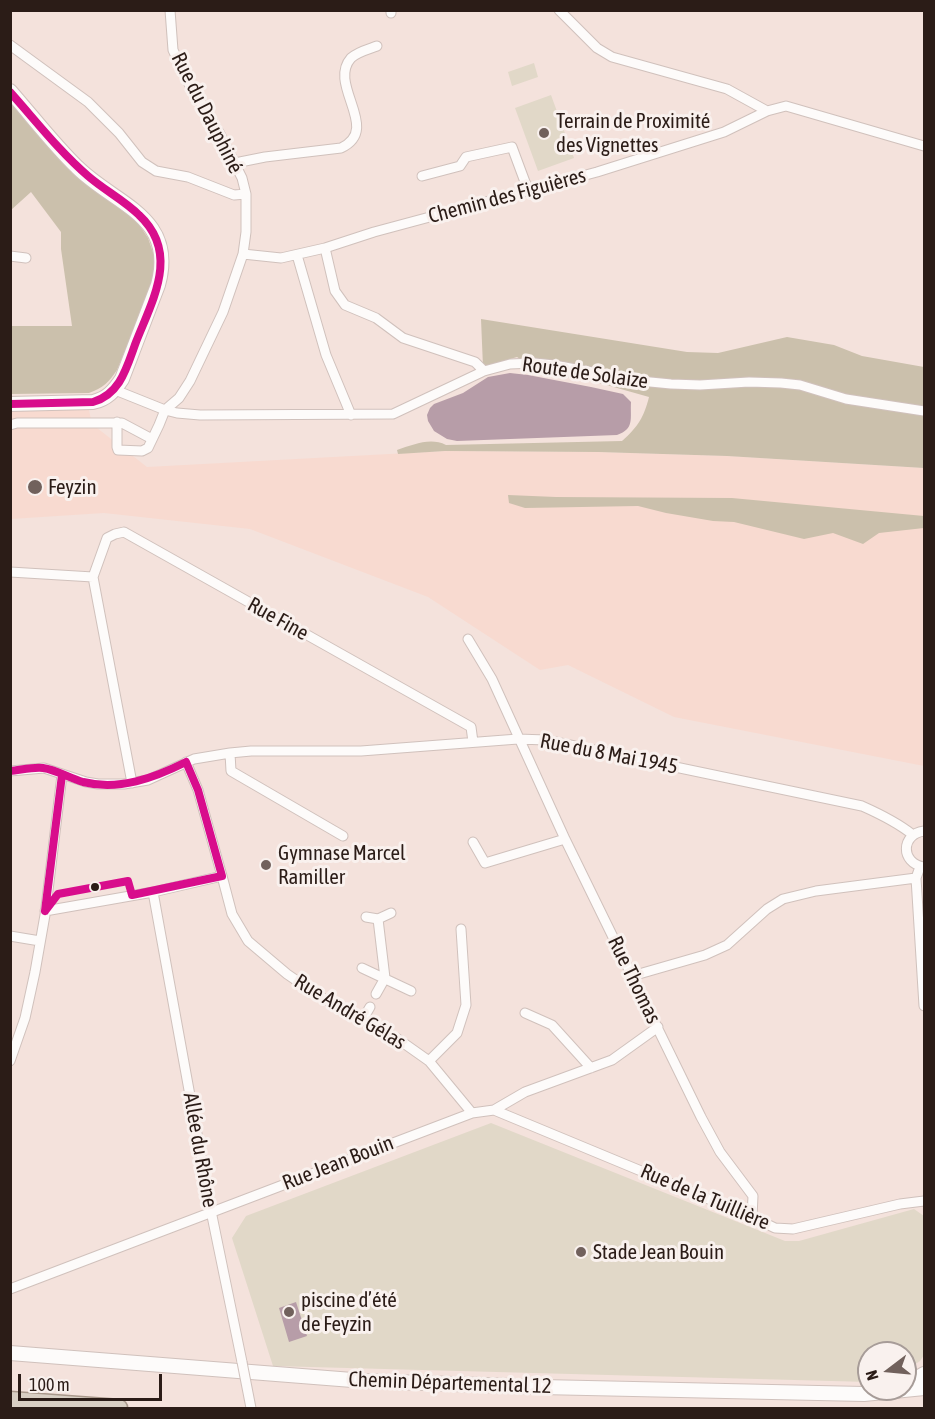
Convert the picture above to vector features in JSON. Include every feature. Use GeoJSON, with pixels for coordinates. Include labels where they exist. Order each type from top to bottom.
{"type":"FeatureCollection","features":[{"type":"Feature","properties":{"kind":"highway"},"geometry":{"type":"LineString","coordinates":[[10,1400],[118,1408]]}},
{"type":"Feature","properties":{"kind":"main road"},"geometry":{"type":"LineString","coordinates":[[10,91],[77,168],[149,223],[160,246],[162,260],[158,285],[126,369],[115,390],[102,400],[93,402],[10,404]]}},
{"type":"Feature","properties":{"kind":"main road","name":"Chemin Départemental 12"},"geometry":{"type":"LineString","coordinates":[[10,1353],[365,1381],[857,1394]]}},
{"type":"Feature","properties":{"kind":"street","name":"Rue du Dauphiné"},"geometry":{"type":"LineString","coordinates":[[152,439],[165,410],[179,398],[190,381],[222,312],[243,254],[246,232],[246,194],[242,178],[220,134],[190,86],[173,50],[170,10]]}},
{"type":"Feature","properties":{"kind":"street"},"geometry":{"type":"LineString","coordinates":[[559,10],[597,48],[612,57],[727,90],[766,111],[786,106],[924,146]]}},
{"type":"Feature","properties":{"kind":"street"},"geometry":{"type":"LineString","coordinates":[[10,45],[88,102],[119,133],[142,162],[156,171],[188,177],[234,195],[246,194]]}},
{"type":"Feature","properties":{"kind":"street"},"geometry":{"type":"LineString","coordinates":[[235,163],[341,148],[348,144],[356,135],[357,126],[345,83],[345,71],[351,58],[377,46]]}},
{"type":"Feature","properties":{"kind":"street","name":"Chemin des Figuières"},"geometry":{"type":"LineString","coordinates":[[243,254],[281,258],[325,248],[374,232],[597,172],[724,132],[766,111]]}},
{"type":"Feature","properties":{"kind":"street"},"geometry":{"type":"LineString","coordinates":[[422,176],[460,166],[466,157],[512,147],[528,190]]}},
{"type":"Feature","properties":{"kind":"street"},"geometry":{"type":"LineString","coordinates":[[325,248],[334,291],[345,305],[376,318],[403,338],[475,362],[484,371]]}},
{"type":"Feature","properties":{"kind":"street"},"geometry":{"type":"LineString","coordinates":[[297,255],[326,355],[351,415]]}},
{"type":"Feature","properties":{"kind":"street"},"geometry":{"type":"LineString","coordinates":[[10,256],[26,258]]}},
{"type":"Feature","properties":{"kind":"street","name":"Route de Solaize"},"geometry":{"type":"LineString","coordinates":[[115,390],[165,410],[200,416],[393,414],[484,371],[515,363],[543,363],[640,381],[671,384],[781,383],[846,399],[924,411]]}},
{"type":"Feature","properties":{"kind":"street"},"geometry":{"type":"LineString","coordinates":[[10,425],[17,423],[117,423],[122,423],[152,439],[145,450],[118,450],[117,423]]}},
{"type":"Feature","properties":{"kind":"street","name":"Rue Fine"},"geometry":{"type":"LineString","coordinates":[[93,577],[106,538],[124,532],[471,727],[473,742]]}},
{"type":"Feature","properties":{"kind":"street"},"geometry":{"type":"LineString","coordinates":[[10,572],[93,577],[132,783]]}},
{"type":"Feature","properties":{"kind":"street","name":"Rue Thomas"},"geometry":{"type":"LineString","coordinates":[[468,639],[492,679],[565,839],[720,1152],[753,1196],[752,1217]]}},
{"type":"Feature","properties":{"kind":"street","name":"Rue du 8 Mai 1945"},"geometry":{"type":"LineString","coordinates":[[10,771],[44,768],[75,780],[98,784],[124,784],[155,777],[202,757],[230,753],[361,751],[518,739],[546,740],[862,806],[885,816],[913,835]]}},
{"type":"Feature","properties":{"kind":"street"},"geometry":{"type":"LineString","coordinates":[[230,753],[231,771],[343,836]]}},
{"type":"Feature","properties":{"kind":"street","name":"Rue André Gélas"},"geometry":{"type":"LineString","coordinates":[[186,762],[198,790],[232,914],[248,941],[287,974],[319,996],[395,1037],[429,1061],[472,1113]]}},
{"type":"Feature","properties":{"kind":"street"},"geometry":{"type":"LineString","coordinates":[[10,1061],[25,1018],[40,941],[62,775]]}},
{"type":"Feature","properties":{"kind":"street"},"geometry":{"type":"LineString","coordinates":[[924,831],[913,835],[907,845],[908,856],[915,864],[922,867],[916,878],[924,1006]]}},
{"type":"Feature","properties":{"kind":"street"},"geometry":{"type":"LineString","coordinates":[[473,842],[485,863],[565,839]]}},
{"type":"Feature","properties":{"kind":"street"},"geometry":{"type":"LineString","coordinates":[[45,911],[153,892],[222,876]]}},
{"type":"Feature","properties":{"kind":"street"},"geometry":{"type":"LineString","coordinates":[[632,976],[705,955],[727,945],[767,909],[783,899],[816,891],[916,878]]}},
{"type":"Feature","properties":{"kind":"street","name":"Allée du Rhône"},"geometry":{"type":"LineString","coordinates":[[153,892],[251,1408]]}},
{"type":"Feature","properties":{"kind":"street"},"geometry":{"type":"LineString","coordinates":[[366,917],[378,919],[391,913]]}},
{"type":"Feature","properties":{"kind":"street"},"geometry":{"type":"LineString","coordinates":[[376,994],[385,978],[378,919]]}},
{"type":"Feature","properties":{"kind":"street"},"geometry":{"type":"LineString","coordinates":[[429,1061],[457,1033],[466,1005],[461,929]]}},
{"type":"Feature","properties":{"kind":"street"},"geometry":{"type":"LineString","coordinates":[[10,936],[40,941]]}},
{"type":"Feature","properties":{"kind":"street"},"geometry":{"type":"LineString","coordinates":[[362,968],[411,991]]}},
{"type":"Feature","properties":{"kind":"street"},"geometry":{"type":"LineString","coordinates":[[363,1019],[370,1007]]}},
{"type":"Feature","properties":{"kind":"street"},"geometry":{"type":"LineString","coordinates":[[525,1013],[552,1025],[591,1068]]}},
{"type":"Feature","properties":{"kind":"street","name":"Rue Jean Bouin"},"geometry":{"type":"LineString","coordinates":[[10,1289],[472,1113],[494,1110],[525,1092],[612,1060],[658,1028]]}},
{"type":"Feature","properties":{"kind":"street","name":"Rue de la Tuillière"},"geometry":{"type":"LineString","coordinates":[[494,1110],[775,1228],[793,1229],[900,1204],[924,1201]]}},
{"type":"Feature","properties":{"kind":"shaded area"},"geometry":{"type":"Polygon","coordinates":[[[534,63],[538,77],[512,86],[508,72],[534,63]]]}},
{"type":"Feature","properties":{"kind":"shaded area","name":"Terrain de Proximité des Vignettes"},"geometry":{"type":"Polygon","coordinates":[[[551,95],[574,158],[538,171],[515,108],[551,95]]]}},
{"type":"Feature","properties":{"kind":"shaded area"},"geometry":{"type":"Polygon","coordinates":[[[11,99],[78,177],[134,217],[148,238],[155,258],[154,280],[117,370],[105,384],[89,393],[11,394],[11,326],[72,326],[61,249],[61,232],[31,192],[11,210],[11,99]]]}},
{"type":"Feature","properties":{"kind":"shaded area"},"geometry":{"type":"Polygon","coordinates":[[[481,319],[687,352],[718,353],[787,337],[834,345],[862,356],[924,367],[924,468],[727,456],[598,452],[445,451],[398,454],[397,450],[428,442],[446,445],[622,441],[640,421],[649,397],[603,384],[540,372],[517,357],[483,367],[481,319]]]}},
{"type":"Feature","properties":{"kind":"shaded area"},"geometry":{"type":"Polygon","coordinates":[[[510,373],[623,394],[631,402],[629,426],[623,433],[617,435],[457,441],[447,439],[434,431],[427,415],[434,404],[463,393],[488,377],[510,373]]]}},
{"type":"Feature","properties":{"kind":"shaded area"},"geometry":{"type":"Polygon","coordinates":[[[11,410],[89,410],[92,424],[147,467],[445,451],[727,456],[924,468],[924,766],[674,717],[568,665],[540,670],[428,597],[250,529],[104,513],[11,519],[11,410]]]}},
{"type":"Feature","properties":{"kind":"shaded area"},"geometry":{"type":"Polygon","coordinates":[[[508,495],[732,498],[924,516],[924,528],[879,533],[863,544],[833,533],[804,539],[734,522],[713,521],[638,506],[525,508],[509,503],[508,495]]]}},
{"type":"Feature","properties":{"kind":"shaded area","name":"Stade Jean Bouin"},"geometry":{"type":"Polygon","coordinates":[[[491,1123],[785,1241],[799,1241],[914,1209],[924,1216],[924,1355],[917,1363],[917,1341],[857,1341],[857,1382],[273,1366],[232,1238],[246,1216],[491,1123]]]}},
{"type":"Feature","properties":{"kind":"shaded area"},"geometry":{"type":"Polygon","coordinates":[[[296,1302],[307,1336],[289,1342],[279,1308],[296,1302]]]}},
{"type":"Feature","properties":{"kind":"transit line"},"geometry":{"type":"LineString","coordinates":[[10,92],[77,166],[139,215],[151,230],[158,245],[161,261],[155,293],[126,369],[117,386],[110,393],[93,402],[10,404]]}},
{"type":"Feature","properties":{"kind":"transit line"},"geometry":{"type":"LineString","coordinates":[[10,771],[43,768],[83,782],[110,785],[149,778],[186,762]]}},
{"type":"Feature","properties":{"kind":"transit line"},"geometry":{"type":"LineString","coordinates":[[132,895],[222,876],[198,790],[186,762]]}},
{"type":"Feature","properties":{"kind":"transit line"},"geometry":{"type":"LineString","coordinates":[[45,911],[62,775]]}},
{"type":"Feature","properties":{"kind":"transit line"},"geometry":{"type":"LineString","coordinates":[[45,911],[58,894],[128,881],[132,895]]}},
{"type":"Feature","properties":{"kind":"place","name":"Terrain de Proximité des Vignettes"},"geometry":{"type":"Point","coordinates":[544,133]}},
{"type":"Feature","properties":{"kind":"place","name":"Feyzin"},"geometry":{"type":"Point","coordinates":[35,487]}},
{"type":"Feature","properties":{"kind":"place","name":"Gymnase Marcel Ramiller"},"geometry":{"type":"Point","coordinates":[266,865]}},
{"type":"Feature","properties":{"kind":"place","name":"Stade Jean Bouin"},"geometry":{"type":"Point","coordinates":[581,1252]}},
{"type":"Feature","properties":{"kind":"place","name":"piscine d’été de Feyzin"},"geometry":{"type":"Point","coordinates":[289,1312]}}]}
